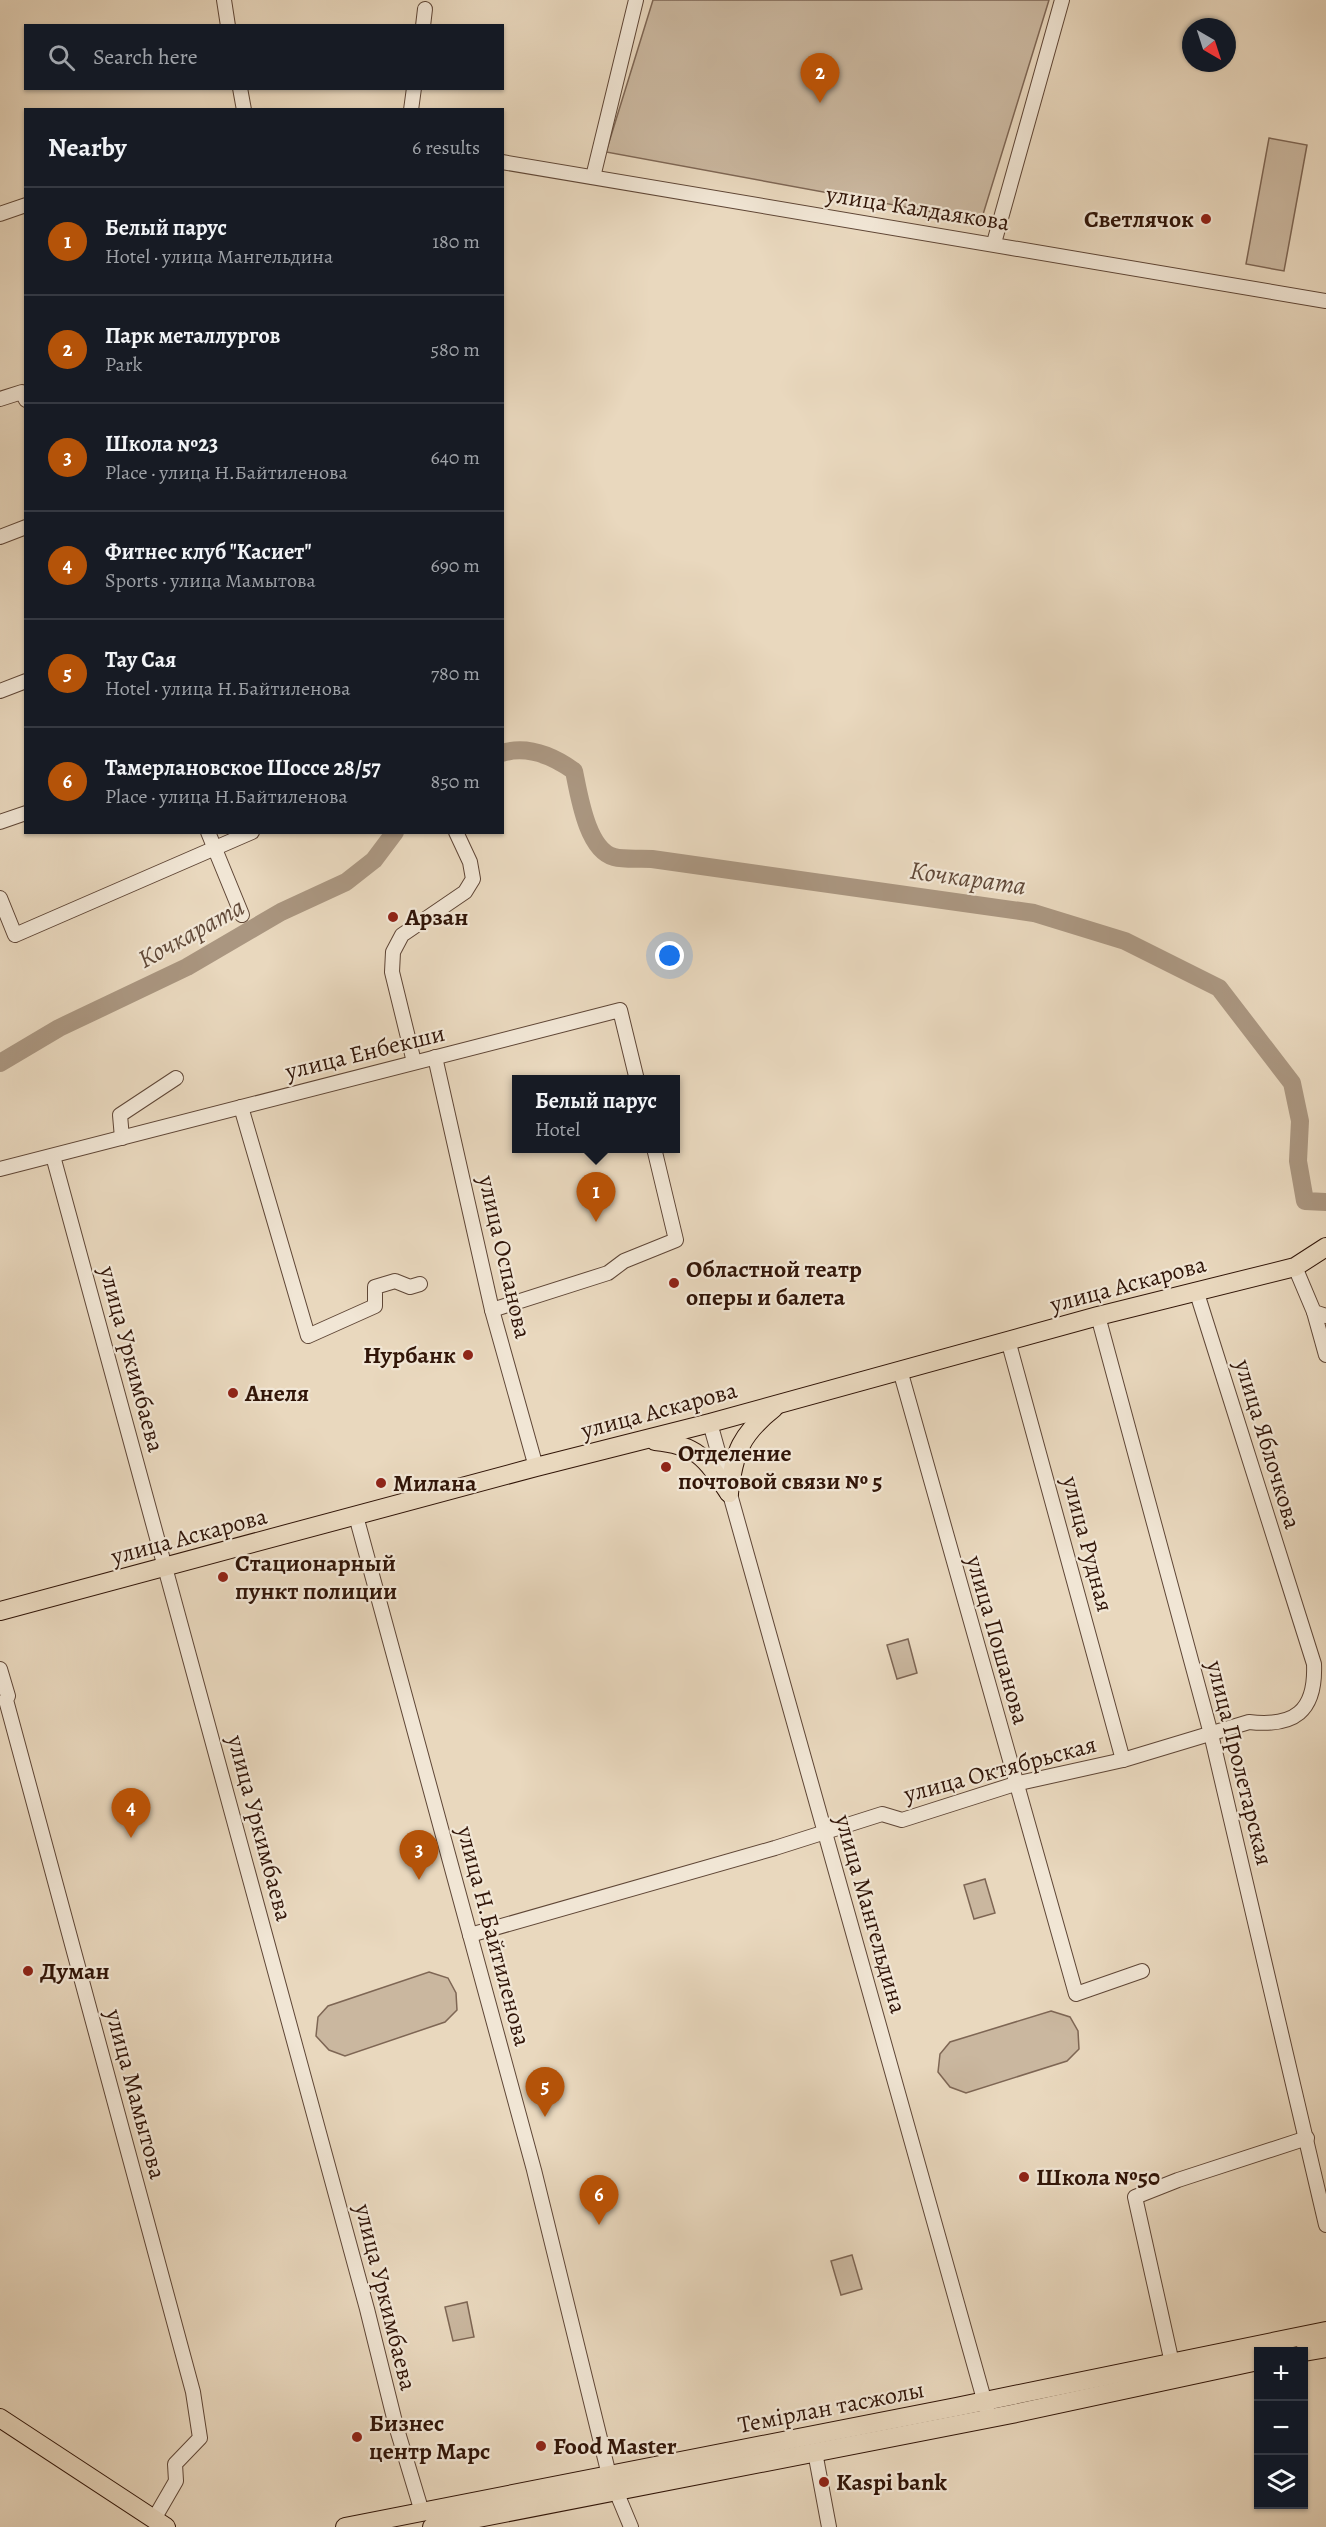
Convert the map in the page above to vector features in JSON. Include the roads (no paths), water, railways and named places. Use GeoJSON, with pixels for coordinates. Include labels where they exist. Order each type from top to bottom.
{"type":"FeatureCollection","features":[{"type":"Feature","properties":{"kind":"main road","name":"улица Аскарова"},"geometry":{"type":"LineString","coordinates":[[0,1611],[536,1467],[710,1423],[1098,1316],[1295,1267],[1326,1247]]}},
{"type":"Feature","properties":{"kind":"main road"},"geometry":{"type":"LineString","coordinates":[[729,1493],[733,1462],[739,1446],[758,1421],[780,1403]]}},
{"type":"Feature","properties":{"kind":"main road"},"geometry":{"type":"LineString","coordinates":[[644,1440],[683,1445],[699,1454],[729,1493]]}},
{"type":"Feature","properties":{"kind":"main road","name":"Темірлан тасжолы"},"geometry":{"type":"LineString","coordinates":[[612,2483],[815,2452],[1172,2363],[1326,2331]]}},
{"type":"Feature","properties":{"kind":"main road"},"geometry":{"type":"LineString","coordinates":[[1308,2351],[1326,2348]]}},
{"type":"Feature","properties":{"kind":"main road","name":"Темірлан тасжолы"},"geometry":{"type":"LineString","coordinates":[[345,2527],[432,2523],[612,2483],[987,2409],[1254,2362]]}},
{"type":"Feature","properties":{"kind":"main road"},"geometry":{"type":"LineString","coordinates":[[0,2418],[160,2523]]}},
{"type":"Feature","properties":{"kind":"street"},"geometry":{"type":"LineString","coordinates":[[224,0],[228,24]]}},
{"type":"Feature","properties":{"kind":"street"},"geometry":{"type":"LineString","coordinates":[[593,177],[636,0]]}},
{"type":"Feature","properties":{"kind":"street"},"geometry":{"type":"LineString","coordinates":[[994,243],[1062,0]]}},
{"type":"Feature","properties":{"kind":"street"},"geometry":{"type":"LineString","coordinates":[[423,24],[425,9]]}},
{"type":"Feature","properties":{"kind":"street"},"geometry":{"type":"LineString","coordinates":[[240,90],[244,108]]}},
{"type":"Feature","properties":{"kind":"street"},"geometry":{"type":"LineString","coordinates":[[411,108],[414,90]]}},
{"type":"Feature","properties":{"kind":"street","name":"улица Калдаякова"},"geometry":{"type":"LineString","coordinates":[[504,162],[994,243],[1326,301]]}},
{"type":"Feature","properties":{"kind":"street"},"geometry":{"type":"LineString","coordinates":[[0,214],[24,206]]}},
{"type":"Feature","properties":{"kind":"street"},"geometry":{"type":"LineString","coordinates":[[0,399],[24,396]]}},
{"type":"Feature","properties":{"kind":"street"},"geometry":{"type":"LineString","coordinates":[[0,537],[24,527]]}},
{"type":"Feature","properties":{"kind":"street"},"geometry":{"type":"LineString","coordinates":[[0,691],[24,682]]}},
{"type":"Feature","properties":{"kind":"street"},"geometry":{"type":"LineString","coordinates":[[0,822],[24,814]]}},
{"type":"Feature","properties":{"kind":"street"},"geometry":{"type":"LineString","coordinates":[[209,834],[242,915]]}},
{"type":"Feature","properties":{"kind":"street"},"geometry":{"type":"LineString","coordinates":[[0,898],[15,935],[247,834]]}},
{"type":"Feature","properties":{"kind":"street"},"geometry":{"type":"LineString","coordinates":[[414,1062],[392,972],[393,952],[402,935],[465,892],[473,879],[470,862],[457,834]]}},
{"type":"Feature","properties":{"kind":"street","name":"улица Енбекши"},"geometry":{"type":"LineString","coordinates":[[0,1169],[620,1010],[636,1075]]}},
{"type":"Feature","properties":{"kind":"street","name":"улица Оспанова"},"geometry":{"type":"LineString","coordinates":[[435,1057],[492,1310],[536,1467]]}},
{"type":"Feature","properties":{"kind":"street"},"geometry":{"type":"LineString","coordinates":[[122,1138],[120,1115],[176,1078]]}},
{"type":"Feature","properties":{"kind":"street"},"geometry":{"type":"LineString","coordinates":[[241,1107],[308,1336],[375,1306],[375,1287],[395,1281],[410,1287],[420,1284]]}},
{"type":"Feature","properties":{"kind":"street"},"geometry":{"type":"LineString","coordinates":[[492,1310],[608,1273],[624,1261],[676,1240],[655,1153]]}},
{"type":"Feature","properties":{"kind":"street","name":"улица Уркимбаева"},"geometry":{"type":"LineString","coordinates":[[53,1156],[367,2309],[396,2426],[432,2523]]}},
{"type":"Feature","properties":{"kind":"street"},"geometry":{"type":"LineString","coordinates":[[1295,1267],[1320,1314],[1326,1354]]}},
{"type":"Feature","properties":{"kind":"street","name":"улица Яблочкова"},"geometry":{"type":"LineString","coordinates":[[1196,1290],[1314,1664],[1314,1682],[1299,1713]]}},
{"type":"Feature","properties":{"kind":"street","name":"улица Пролетарская"},"geometry":{"type":"LineString","coordinates":[[1098,1316],[1211,1734],[1326,2225]]}},
{"type":"Feature","properties":{"kind":"street","name":"улица Рудная"},"geometry":{"type":"LineString","coordinates":[[1008,1340],[1123,1760]]}},
{"type":"Feature","properties":{"kind":"street","name":"улица Пошанова"},"geometry":{"type":"LineString","coordinates":[[900,1370],[1015,1785],[1076,1994],[1142,1971]]}},
{"type":"Feature","properties":{"kind":"street","name":"улица Мангельдина"},"geometry":{"type":"LineString","coordinates":[[710,1423],[987,2409]]}},
{"type":"Feature","properties":{"kind":"street","name":"улица Н.Байтиленова"},"geometry":{"type":"LineString","coordinates":[[356,1516],[534,2170],[612,2483],[631,2527]]}},
{"type":"Feature","properties":{"kind":"street","name":"улица Мамытова"},"geometry":{"type":"LineString","coordinates":[[0,1669],[8,1696],[6,1700],[193,2392],[200,2438],[175,2464],[176,2481],[160,2523]]}},
{"type":"Feature","properties":{"kind":"street","name":"улица Октябрьская"},"geometry":{"type":"LineString","coordinates":[[470,1935],[775,1848],[882,1814],[902,1820],[1015,1785],[1123,1760],[1249,1722],[1270,1725],[1286,1722],[1299,1713]]}},
{"type":"Feature","properties":{"kind":"street"},"geometry":{"type":"LineString","coordinates":[[1172,2363],[1135,2197],[1178,2180],[1307,2138]]}},
{"type":"Feature","properties":{"kind":"street"},"geometry":{"type":"LineString","coordinates":[[815,2452],[830,2527]]}},
{"type":"Feature","properties":{"kind":"waterway","name":"Кочкарата"},"geometry":{"type":"LineString","coordinates":[[504,753],[521,750],[540,753],[574,771],[582,807],[591,833],[597,844],[614,857],[652,859],[1034,913],[1125,941],[1219,988],[1292,1083],[1300,1121],[1298,1161],[1305,1201],[1326,1202]]}},
{"type":"Feature","properties":{"kind":"waterway","name":"Кочкарата"},"geometry":{"type":"LineString","coordinates":[[0,1063],[59,1028],[187,967],[281,912],[346,882],[374,860],[394,834]]}},
{"type":"Feature","properties":{"kind":"place","name":"Парк металлургов"},"geometry":{"type":"Point","coordinates":[820,103]}},
{"type":"Feature","properties":{"kind":"place","name":"Светлячок"},"geometry":{"type":"Point","coordinates":[1206,219]}},
{"type":"Feature","properties":{"kind":"place","name":"Арзан"},"geometry":{"type":"Point","coordinates":[393,917]}},
{"type":"Feature","properties":{"kind":"place","name":"Белый парус"},"geometry":{"type":"Point","coordinates":[596,1222]}},
{"type":"Feature","properties":{"kind":"place","name":"Областной театр оперы и балета"},"geometry":{"type":"Point","coordinates":[674,1283]}},
{"type":"Feature","properties":{"kind":"place","name":"Нурбанк"},"geometry":{"type":"Point","coordinates":[468,1355]}},
{"type":"Feature","properties":{"kind":"place","name":"Анеля"},"geometry":{"type":"Point","coordinates":[233,1393]}},
{"type":"Feature","properties":{"kind":"place","name":"Отделение почтовой связи № 5"},"geometry":{"type":"Point","coordinates":[666,1467]}},
{"type":"Feature","properties":{"kind":"place","name":"Милана"},"geometry":{"type":"Point","coordinates":[381,1483]}},
{"type":"Feature","properties":{"kind":"place","name":"Стационарный пункт полиции"},"geometry":{"type":"Point","coordinates":[223,1577]}},
{"type":"Feature","properties":{"kind":"place","name":"Фитнес клуб \"Касиет\""},"geometry":{"type":"Point","coordinates":[131,1838]}},
{"type":"Feature","properties":{"kind":"place","name":"Школа №23"},"geometry":{"type":"Point","coordinates":[419,1880]}},
{"type":"Feature","properties":{"kind":"place","name":"Думан"},"geometry":{"type":"Point","coordinates":[28,1971]}},
{"type":"Feature","properties":{"kind":"place","name":"Тау Сая"},"geometry":{"type":"Point","coordinates":[545,2117]}},
{"type":"Feature","properties":{"kind":"place","name":"Школа №50"},"geometry":{"type":"Point","coordinates":[1024,2177]}},
{"type":"Feature","properties":{"kind":"place","name":"Тамерлановское Шоссе 28/57"},"geometry":{"type":"Point","coordinates":[599,2225]}},
{"type":"Feature","properties":{"kind":"place","name":"Бизнес центр Марс"},"geometry":{"type":"Point","coordinates":[357,2437]}},
{"type":"Feature","properties":{"kind":"place","name":"Food Master"},"geometry":{"type":"Point","coordinates":[541,2446]}},
{"type":"Feature","properties":{"kind":"place","name":"Kaspi bank"},"geometry":{"type":"Point","coordinates":[824,2482]}}]}
